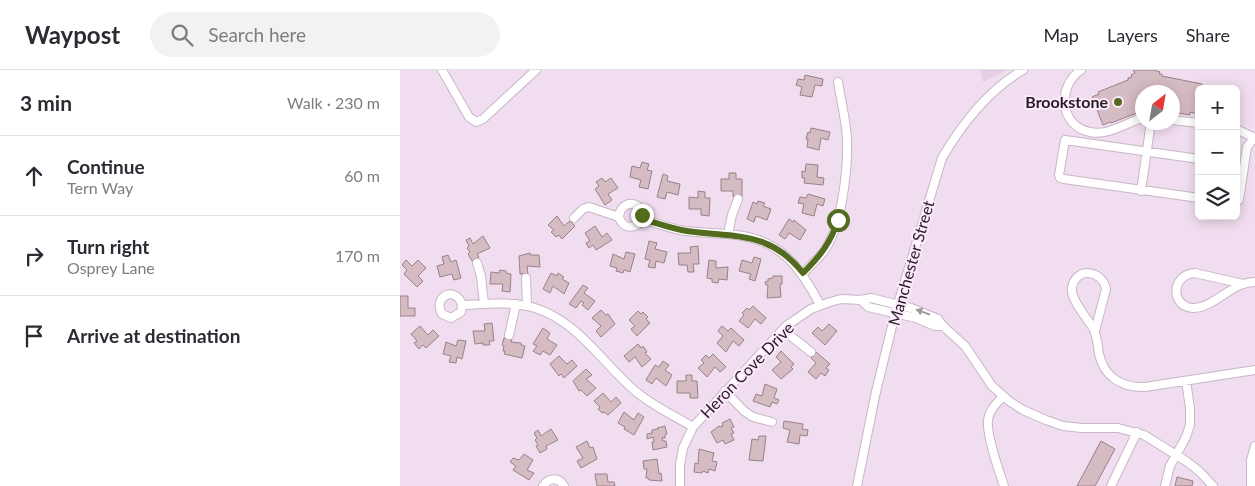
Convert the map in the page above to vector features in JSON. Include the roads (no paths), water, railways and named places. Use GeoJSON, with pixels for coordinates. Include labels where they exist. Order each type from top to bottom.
{"type":"FeatureCollection","features":[{"type":"Feature","properties":{"kind":"street"},"geometry":{"type":"LineString","coordinates":[[442,70],[468,117],[476,122],[483,118],[536,70]]}},
{"type":"Feature","properties":{"kind":"street","name":"Manchester Street"},"geometry":{"type":"LineString","coordinates":[[857,486],[875,396],[895,314],[942,158],[987,98],[999,86],[1023,70]]}},
{"type":"Feature","properties":{"kind":"street"},"geometry":{"type":"LineString","coordinates":[[1082,70],[1071,79],[1064,94],[1065,109],[1075,126],[1090,132],[1099,133],[1135,120]]}},
{"type":"Feature","properties":{"kind":"street"},"geometry":{"type":"LineString","coordinates":[[803,273],[824,250],[832,236],[840,212],[847,138],[838,82]]}},
{"type":"Feature","properties":{"kind":"street"},"geometry":{"type":"LineString","coordinates":[[1180,121],[1195,123]]}},
{"type":"Feature","properties":{"kind":"street"},"geometry":{"type":"LineString","coordinates":[[1141,191],[1150,130]]}},
{"type":"Feature","properties":{"kind":"street"},"geometry":{"type":"LineString","coordinates":[[1238,130],[1255,138],[1247,147],[1240,165]]}},
{"type":"Feature","properties":{"kind":"street"},"geometry":{"type":"LineString","coordinates":[[1195,158],[1065,140],[1059,175],[1060,178],[1064,179],[1195,198]]}},
{"type":"Feature","properties":{"kind":"street"},"geometry":{"type":"LineString","coordinates":[[728,234],[730,220],[738,199]]}},
{"type":"Feature","properties":{"kind":"street"},"geometry":{"type":"LineString","coordinates":[[574,218],[583,209],[589,207],[618,217],[622,224],[629,227],[637,225],[642,219],[639,207],[632,204],[622,208],[618,217]]}},
{"type":"Feature","properties":{"kind":"street"},"geometry":{"type":"LineString","coordinates":[[642,219],[685,231],[728,234],[751,238],[767,244],[788,258],[803,273],[820,305]]}},
{"type":"Feature","properties":{"kind":"street"},"geometry":{"type":"LineString","coordinates":[[477,264],[481,276],[484,304]]}},
{"type":"Feature","properties":{"kind":"street"},"geometry":{"type":"LineString","coordinates":[[1095,330],[1106,289],[1100,277],[1087,273],[1080,275],[1075,280],[1072,290],[1074,297],[1095,330],[1104,366],[1118,382],[1128,386],[1139,387],[1255,370]]}},
{"type":"Feature","properties":{"kind":"street"},"geometry":{"type":"LineString","coordinates":[[1242,284],[1195,273],[1188,274],[1179,280],[1176,292],[1180,302],[1186,306],[1197,307],[1242,284],[1255,282]]}},
{"type":"Feature","properties":{"kind":"street"},"geometry":{"type":"LineString","coordinates":[[526,278],[527,306]]}},
{"type":"Feature","properties":{"kind":"street","name":"Heron Cove Drive"},"geometry":{"type":"LineString","coordinates":[[680,486],[680,465],[683,448],[693,426],[783,330],[800,315],[820,305],[841,299],[861,300],[870,298],[898,304],[938,319],[943,326],[961,340],[988,381],[1003,396],[1023,410],[1055,423],[1082,428],[1118,428],[1137,432],[1150,438],[1199,471],[1213,486]]}},
{"type":"Feature","properties":{"kind":"street","name":"Heron Cove Drive"},"geometry":{"type":"LineString","coordinates":[[861,300],[868,307],[916,318],[936,326],[943,326]]}},
{"type":"Feature","properties":{"kind":"street"},"geometry":{"type":"LineString","coordinates":[[509,335],[516,304]]}},
{"type":"Feature","properties":{"kind":"street"},"geometry":{"type":"LineString","coordinates":[[462,305],[516,304],[547,312],[567,324],[638,393],[693,426]]}},
{"type":"Feature","properties":{"kind":"street"},"geometry":{"type":"LineString","coordinates":[[783,330],[811,352]]}},
{"type":"Feature","properties":{"kind":"street"},"geometry":{"type":"LineString","coordinates":[[1164,486],[1169,468],[1186,437],[1190,420],[1186,381]]}},
{"type":"Feature","properties":{"kind":"street"},"geometry":{"type":"LineString","coordinates":[[725,390],[753,417],[772,422]]}},
{"type":"Feature","properties":{"kind":"street"},"geometry":{"type":"LineString","coordinates":[[1003,396],[993,408],[988,420],[1004,486]]}},
{"type":"Feature","properties":{"kind":"street"},"geometry":{"type":"LineString","coordinates":[[1111,486],[1137,432]]}},
{"type":"Feature","properties":{"kind":"street"},"geometry":{"type":"LineString","coordinates":[[1251,486],[1251,460],[1255,446]]}},
{"type":"Feature","properties":{"kind":"street"},"geometry":{"type":"LineString","coordinates":[[543,486],[548,480],[555,479],[562,482],[564,486]]}},
{"type":"Feature","properties":{"kind":"place","name":"Brookstone"},"geometry":{"type":"Point","coordinates":[1118,102]}}]}
